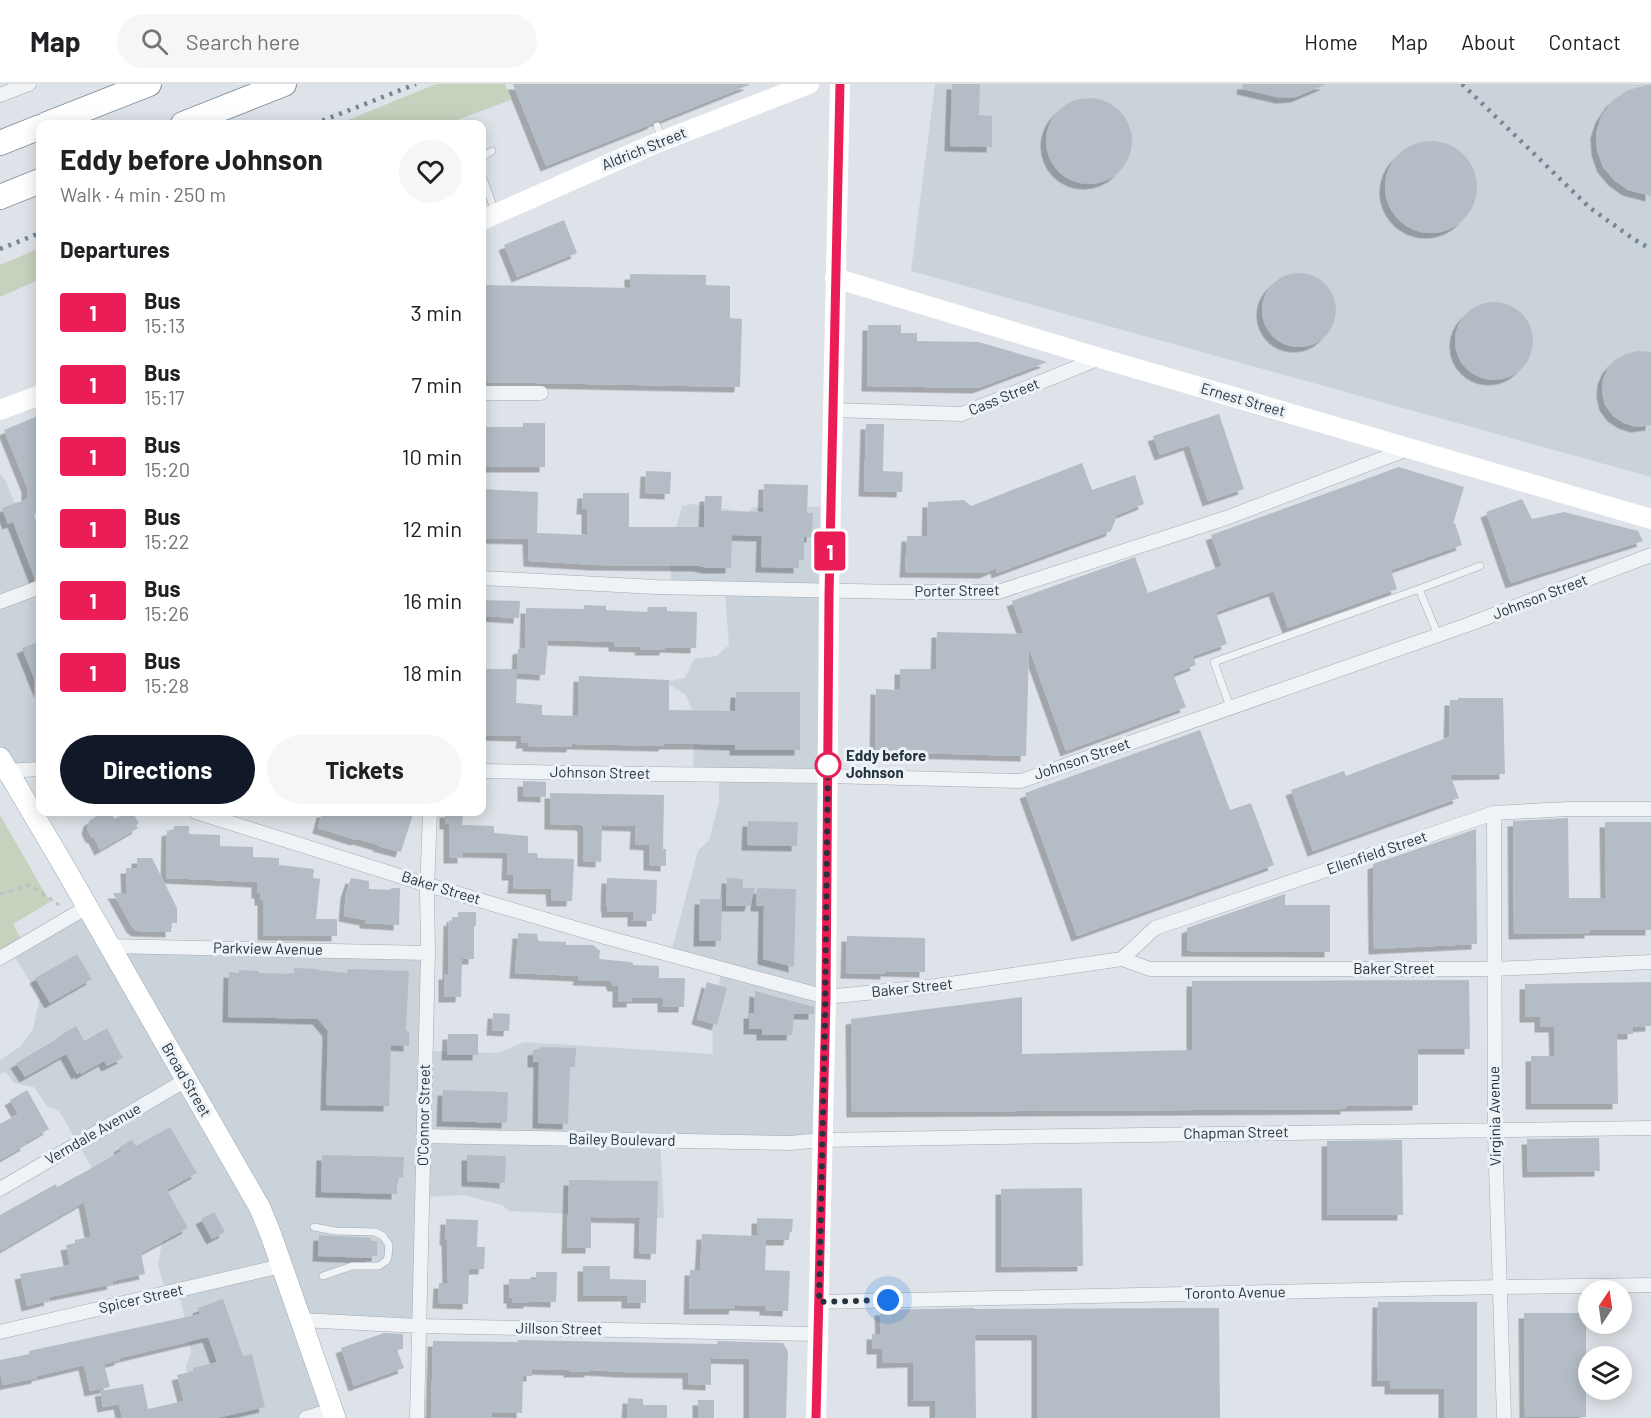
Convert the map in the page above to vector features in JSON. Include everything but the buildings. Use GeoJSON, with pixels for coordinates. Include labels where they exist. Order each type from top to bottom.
{"type":"FeatureCollection","features":[{"type":"Feature","properties":{"kind":"highway"},"geometry":{"type":"LineString","coordinates":[[57,120],[148,84]]}},
{"type":"Feature","properties":{"kind":"highway"},"geometry":{"type":"LineString","coordinates":[[193,120],[284,84]]}},
{"type":"Feature","properties":{"kind":"highway"},"geometry":{"type":"LineString","coordinates":[[0,143],[36,129]]}},
{"type":"Feature","properties":{"kind":"highway"},"geometry":{"type":"LineString","coordinates":[[0,197],[36,183]]}},
{"type":"Feature","properties":{"kind":"main road","name":"Aldrich Street"},"geometry":{"type":"LineString","coordinates":[[489,216],[660,133],[809,84]]}},
{"type":"Feature","properties":{"kind":"main road"},"geometry":{"type":"LineString","coordinates":[[816,1418],[826,997],[832,410],[840,84]]}},
{"type":"Feature","properties":{"kind":"main road","name":"Ernest Street"},"geometry":{"type":"LineString","coordinates":[[835,278],[1651,519]]}},
{"type":"Feature","properties":{"kind":"main road"},"geometry":{"type":"LineString","coordinates":[[0,410],[36,396]]}},
{"type":"Feature","properties":{"kind":"main road","name":"Broad Street"},"geometry":{"type":"LineString","coordinates":[[3,765],[260,1208],[334,1414]]}},
{"type":"Feature","properties":{"kind":"street"},"geometry":{"type":"LineString","coordinates":[[0,95],[29,84]]}},
{"type":"Feature","properties":{"kind":"street","name":"Cass Street"},"geometry":{"type":"LineString","coordinates":[[832,410],[962,414],[1100,358]]}},
{"type":"Feature","properties":{"kind":"street"},"geometry":{"type":"LineString","coordinates":[[486,393],[542,393]]}},
{"type":"Feature","properties":{"kind":"street","name":"Porter Street"},"geometry":{"type":"LineString","coordinates":[[486,578],[656,587],[998,592],[1226,518],[1408,449]]}},
{"type":"Feature","properties":{"kind":"street","name":"Johnson Street"},"geometry":{"type":"LineString","coordinates":[[486,771],[1021,781],[1438,635],[1651,555]]}},
{"type":"Feature","properties":{"kind":"street"},"geometry":{"type":"LineString","coordinates":[[0,602],[36,588]]}},
{"type":"Feature","properties":{"kind":"street"},"geometry":{"type":"LineString","coordinates":[[3,765],[36,769]]}},
{"type":"Feature","properties":{"kind":"street","name":"Ellenfield Street"},"geometry":{"type":"LineString","coordinates":[[1122,959],[1155,928],[1494,813],[1568,809],[1651,809]]}},
{"type":"Feature","properties":{"kind":"street","name":"Virginia Avenue"},"geometry":{"type":"LineString","coordinates":[[1494,813],[1495,1130],[1504,1418]]}},
{"type":"Feature","properties":{"kind":"street","name":"Baker Street"},"geometry":{"type":"LineString","coordinates":[[209,816],[428,885],[605,937],[826,997],[932,987],[1122,959],[1150,969],[1494,969],[1651,962]]}},
{"type":"Feature","properties":{"kind":"street","name":"O'Connor Street"},"geometry":{"type":"LineString","coordinates":[[417,1418],[430,816]]}},
{"type":"Feature","properties":{"kind":"street"},"geometry":{"type":"LineString","coordinates":[[0,958],[87,907]]}},
{"type":"Feature","properties":{"kind":"street","name":"Parkview Avenue"},"geometry":{"type":"LineString","coordinates":[[109,946],[428,953]]}},
{"type":"Feature","properties":{"kind":"street","name":"Verndale Avenue"},"geometry":{"type":"LineString","coordinates":[[0,1189],[186,1080]]}},
{"type":"Feature","properties":{"kind":"street","name":"Chapman Street"},"geometry":{"type":"LineString","coordinates":[[822,1140],[1651,1128]]}},
{"type":"Feature","properties":{"kind":"street","name":"Bailey Boulevard"},"geometry":{"type":"LineString","coordinates":[[423,1136],[790,1143],[822,1140]]}},
{"type":"Feature","properties":{"kind":"street","name":"Spicer Street"},"geometry":{"type":"LineString","coordinates":[[0,1332],[281,1266]]}},
{"type":"Feature","properties":{"kind":"street","name":"Toronto Avenue"},"geometry":{"type":"LineString","coordinates":[[819,1302],[1651,1285]]}},
{"type":"Feature","properties":{"kind":"street","name":"Jillson Street"},"geometry":{"type":"LineString","coordinates":[[301,1320],[419,1326],[818,1334]]}},
{"type":"Feature","properties":{"kind":"street"},"geometry":{"type":"LineString","coordinates":[[306,1418],[334,1414]]}},
{"type":"Feature","properties":{"kind":"lane"},"geometry":{"type":"LineString","coordinates":[[486,154],[492,151]]}},
{"type":"Feature","properties":{"kind":"lane"},"geometry":{"type":"LineString","coordinates":[[486,199],[489,216]]}},
{"type":"Feature","properties":{"kind":"lane"},"geometry":{"type":"LineString","coordinates":[[1230,707],[1214,662],[1480,566]]}},
{"type":"Feature","properties":{"kind":"lane"},"geometry":{"type":"LineString","coordinates":[[1419,589],[1438,635]]}},
{"type":"Feature","properties":{"kind":"lane"},"geometry":{"type":"LineString","coordinates":[[314,1227],[335,1231],[375,1232],[383,1236],[389,1245],[388,1257],[379,1266],[352,1266],[323,1276]]}},
{"type":"Feature","properties":{"kind":"path"},"geometry":{"type":"LineString","coordinates":[[0,894],[30,885],[60,906],[65,920]]}},
{"type":"Feature","properties":{"kind":"shaded area"},"geometry":{"type":"Polygon","coordinates":[[[935,84],[1651,84],[1651,477],[911,271],[935,84]]]}},
{"type":"Feature","properties":{"kind":"shaded area"},"geometry":{"type":"Polygon","coordinates":[[[0,474],[6,482],[17,509],[36,563],[36,771],[0,757],[0,474]]]}},
{"type":"Feature","properties":{"kind":"shaded area"},"geometry":{"type":"Polygon","coordinates":[[[691,504],[748,512],[753,507],[778,509],[787,506],[830,507],[822,1139],[660,1138],[664,1218],[509,1211],[502,1205],[464,1195],[428,1197],[419,1322],[309,1320],[335,1418],[198,1418],[186,1366],[191,1352],[181,1300],[167,1297],[158,1264],[164,1231],[104,1189],[59,1111],[47,1106],[34,1087],[14,1083],[6,1072],[0,1074],[0,1060],[21,1046],[33,1029],[40,998],[15,957],[88,914],[114,952],[424,955],[428,1051],[499,1053],[524,1042],[713,1054],[712,1018],[722,968],[671,953],[698,851],[709,840],[719,802],[719,777],[693,771],[695,716],[685,694],[670,685],[669,681],[685,678],[694,659],[717,656],[729,645],[725,594],[672,588],[669,554],[682,506],[691,504]]]}},
{"type":"Feature","properties":{"kind":"green space"},"geometry":{"type":"Polygon","coordinates":[[[436,84],[505,84],[511,100],[457,120],[348,120],[436,84]]]}},
{"type":"Feature","properties":{"kind":"green space"},"geometry":{"type":"Polygon","coordinates":[[[36,250],[36,281],[0,297],[0,265],[36,250]]]}},
{"type":"Feature","properties":{"kind":"green space"},"geometry":{"type":"Polygon","coordinates":[[[0,815],[50,902],[13,924],[25,947],[0,965],[0,815]]]}},
{"type":"Feature","properties":{"kind":"railway"},"geometry":{"type":"LineString","coordinates":[[324,120],[416,84]]}},
{"type":"Feature","properties":{"kind":"railway"},"geometry":{"type":"LineString","coordinates":[[1462,84],[1590,208],[1651,249]]}},
{"type":"Feature","properties":{"kind":"railway"},"geometry":{"type":"LineString","coordinates":[[0,249],[36,235]]}},
{"type":"Feature","properties":{"kind":"bus line","name":"1"},"geometry":{"type":"LineString","coordinates":[[816,1418],[826,997],[829,596],[840,84]]}},
{"type":"Feature","properties":{"kind":"place","name":"Eddy before Johnson"},"geometry":{"type":"Point","coordinates":[828,765]}},
{"type":"Feature","properties":{"kind":"route"},"geometry":{"type":"LineString","coordinates":[[828,765],[828,755],[819,1302],[888,1300]]}}]}
